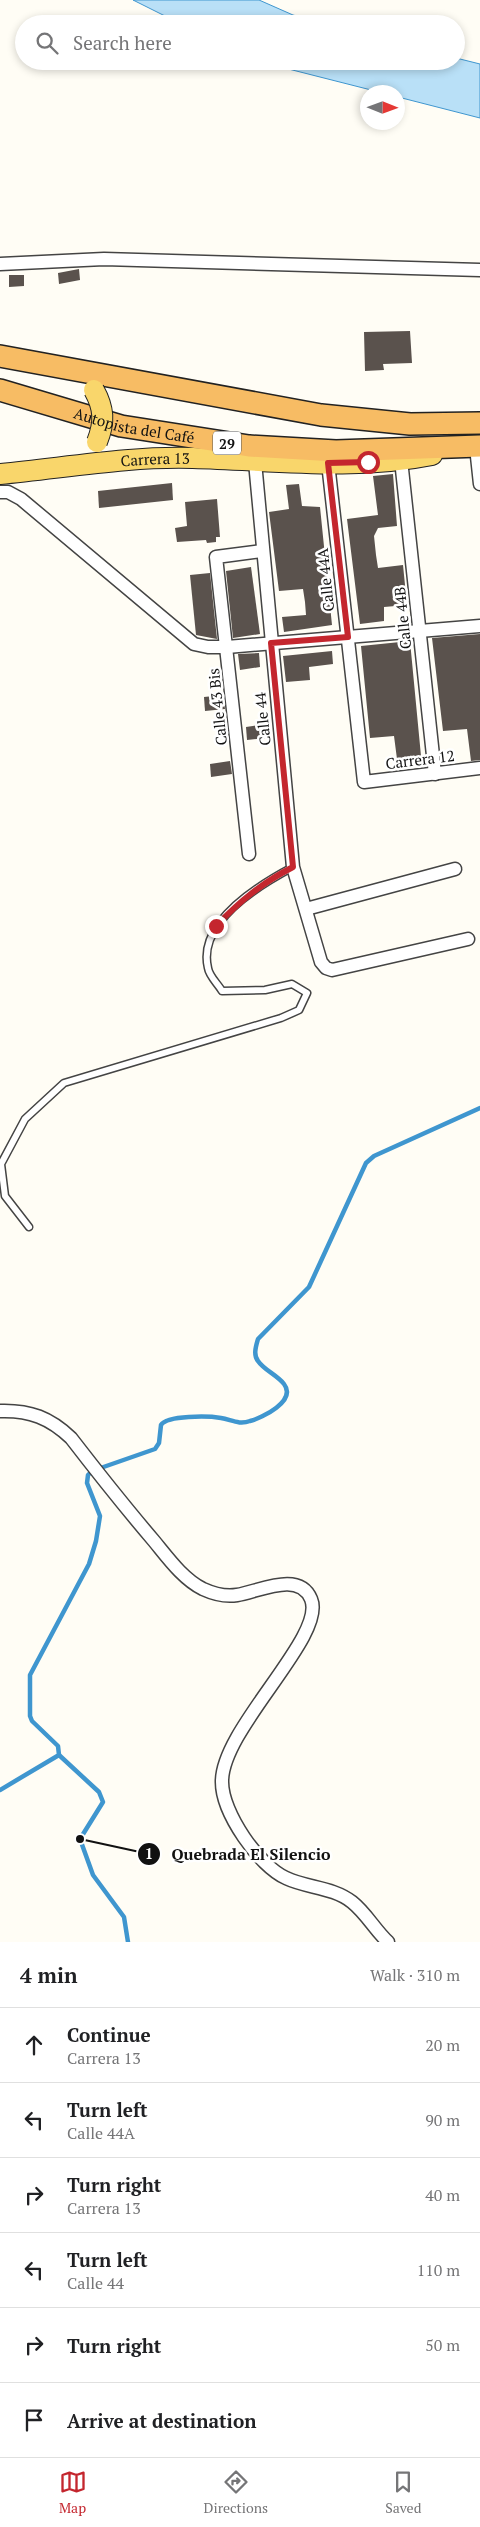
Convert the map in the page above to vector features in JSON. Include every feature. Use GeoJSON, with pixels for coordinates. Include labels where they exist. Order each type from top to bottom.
{"type":"FeatureCollection","features":[{"type":"Feature","properties":{"kind":"highway"},"geometry":{"type":"LineString","coordinates":[[0,356],[321,414],[370,421],[410,424],[480,423]]}},
{"type":"Feature","properties":{"kind":"highway","name":"Autopista del Café"},"geometry":{"type":"LineString","coordinates":[[0,390],[121,426],[249,446],[336,451],[472,447]]}},
{"type":"Feature","properties":{"kind":"main road"},"geometry":{"type":"LineString","coordinates":[[0,365],[30,362]]}},
{"type":"Feature","properties":{"kind":"main road"},"geometry":{"type":"LineString","coordinates":[[65,368],[81,377],[94,390],[100,402],[103,415],[102,429],[98,442],[84,458],[65,467]]}},
{"type":"Feature","properties":{"kind":"main road","name":"Carrera 13"},"geometry":{"type":"LineString","coordinates":[[1,478],[65,467],[167,459],[328,463],[402,460],[472,447]]}},
{"type":"Feature","properties":{"kind":"street"},"geometry":{"type":"LineString","coordinates":[[0,264],[104,260],[480,270]]}},
{"type":"Feature","properties":{"kind":"street"},"geometry":{"type":"LineString","coordinates":[[472,447],[480,484]]}},
{"type":"Feature","properties":{"kind":"street","name":"Calle 44B"},"geometry":{"type":"LineString","coordinates":[[402,460],[435,774]]}},
{"type":"Feature","properties":{"kind":"street","name":"Calle 44"},"geometry":{"type":"LineString","coordinates":[[255,462],[293,867],[321,962],[326,968],[332,970],[468,939]]}},
{"type":"Feature","properties":{"kind":"street","name":"Calle 44A"},"geometry":{"type":"LineString","coordinates":[[328,463],[364,782]]}},
{"type":"Feature","properties":{"kind":"street"},"geometry":{"type":"LineString","coordinates":[[1,478],[8,492],[21,499],[182,636],[194,644],[208,647],[227,647],[480,626]]}},
{"type":"Feature","properties":{"kind":"street","name":"Calle 43 Bis"},"geometry":{"type":"LineString","coordinates":[[248,854],[216,557],[262,551]]}},
{"type":"Feature","properties":{"kind":"street","name":"Carrera 12"},"geometry":{"type":"LineString","coordinates":[[364,782],[480,768]]}},
{"type":"Feature","properties":{"kind":"street"},"geometry":{"type":"LineString","coordinates":[[306,909],[455,869]]}},
{"type":"Feature","properties":{"kind":"street"},"geometry":{"type":"LineString","coordinates":[[0,1411],[16,1410],[44,1418],[57,1425],[164,1553],[184,1575],[200,1588],[216,1595],[236,1595],[290,1583],[302,1588],[310,1597],[314,1608],[307,1630],[237,1737],[226,1759],[222,1782],[226,1806],[237,1829],[266,1862],[285,1878],[341,1895],[352,1902],[388,1942]]}},
{"type":"Feature","properties":{"kind":"lane"},"geometry":{"type":"LineString","coordinates":[[29,1227],[5,1196],[1,1164],[25,1119],[64,1084],[281,1018],[299,1010],[308,993],[292,984],[265,990],[222,991],[208,969],[207,944],[216,926],[235,906],[264,882],[293,867]]}},
{"type":"Feature","properties":{"kind":"water"},"geometry":{"type":"Polygon","coordinates":[[[133,0],[259,0],[293,15],[163,15],[133,0]]]}},
{"type":"Feature","properties":{"kind":"water"},"geometry":{"type":"Polygon","coordinates":[[[465,60],[480,64],[480,118],[405,99],[405,85],[360,85],[360,87],[292,70],[465,70],[465,60]]]}},
{"type":"Feature","properties":{"kind":"building"},"geometry":{"type":"Polygon","coordinates":[[[79,269],[80,280],[59,284],[58,273],[79,269]]]}},
{"type":"Feature","properties":{"kind":"building"},"geometry":{"type":"Polygon","coordinates":[[[9,275],[24,275],[24,286],[9,287],[9,275]]]}},
{"type":"Feature","properties":{"kind":"building"},"geometry":{"type":"Polygon","coordinates":[[[410,331],[412,363],[383,364],[384,370],[365,371],[364,332],[410,331]]]}},
{"type":"Feature","properties":{"kind":"building"},"geometry":{"type":"Polygon","coordinates":[[[393,474],[397,526],[378,528],[374,536],[376,555],[378,568],[403,565],[407,605],[384,607],[384,621],[360,624],[347,519],[378,515],[373,476],[393,474]]]}},
{"type":"Feature","properties":{"kind":"building"},"geometry":{"type":"Polygon","coordinates":[[[172,483],[173,500],[99,508],[98,491],[172,483]]]}},
{"type":"Feature","properties":{"kind":"building"},"geometry":{"type":"Polygon","coordinates":[[[299,484],[302,506],[320,507],[332,625],[284,632],[282,617],[306,615],[305,602],[303,589],[279,591],[269,512],[289,509],[286,485],[299,484]]]}},
{"type":"Feature","properties":{"kind":"building"},"geometry":{"type":"Polygon","coordinates":[[[217,499],[220,537],[216,537],[216,542],[207,543],[206,540],[177,542],[175,528],[187,526],[185,502],[217,499]]]}},
{"type":"Feature","properties":{"kind":"building"},"geometry":{"type":"Polygon","coordinates":[[[251,567],[260,634],[233,638],[226,571],[251,567]]]}},
{"type":"Feature","properties":{"kind":"building"},"geometry":{"type":"Polygon","coordinates":[[[210,573],[217,639],[196,635],[190,575],[210,573]]]}},
{"type":"Feature","properties":{"kind":"building"},"geometry":{"type":"Polygon","coordinates":[[[480,634],[480,760],[471,761],[467,729],[443,731],[432,638],[480,634]]]}},
{"type":"Feature","properties":{"kind":"building"},"geometry":{"type":"Polygon","coordinates":[[[410,641],[421,756],[397,759],[394,736],[370,738],[361,646],[410,641]]]}},
{"type":"Feature","properties":{"kind":"building"},"geometry":{"type":"Polygon","coordinates":[[[332,651],[333,664],[309,667],[310,680],[286,682],[283,656],[332,651]]]}},
{"type":"Feature","properties":{"kind":"building"},"geometry":{"type":"Polygon","coordinates":[[[259,653],[260,667],[240,670],[238,654],[259,653]]]}},
{"type":"Feature","properties":{"kind":"building"},"geometry":{"type":"Polygon","coordinates":[[[223,695],[225,709],[205,711],[204,697],[223,695]]]}},
{"type":"Feature","properties":{"kind":"building"},"geometry":{"type":"Polygon","coordinates":[[[266,724],[267,738],[247,740],[246,727],[266,724]]]}},
{"type":"Feature","properties":{"kind":"building"},"geometry":{"type":"Polygon","coordinates":[[[230,761],[232,774],[211,777],[210,764],[230,761]]]}},
{"type":"Feature","properties":{"kind":"waterway"},"geometry":{"type":"LineString","coordinates":[[0,1790],[59,1755],[58,1746],[32,1721],[30,1716],[30,1675],[89,1564],[96,1541],[100,1516],[87,1483],[88,1475],[92,1471],[155,1449],[159,1443],[161,1425],[171,1419],[215,1417],[246,1422],[276,1408],[286,1397],[287,1390],[284,1384],[256,1359],[255,1350],[258,1339],[309,1287],[366,1163],[374,1156],[480,1108]]}},
{"type":"Feature","properties":{"kind":"waterway"},"geometry":{"type":"LineString","coordinates":[[59,1755],[99,1792],[103,1802],[80,1839],[93,1875],[124,1917],[128,1942]]}},
{"type":"Feature","properties":{"kind":"place","name":"Quebrada El Silencio"},"geometry":{"type":"Point","coordinates":[80,1839]}},
{"type":"Feature","properties":{"kind":"route"},"geometry":{"type":"LineString","coordinates":[[216,926],[235,906],[264,882],[293,867],[271,643],[348,637],[328,463],[368,462]]}}]}
